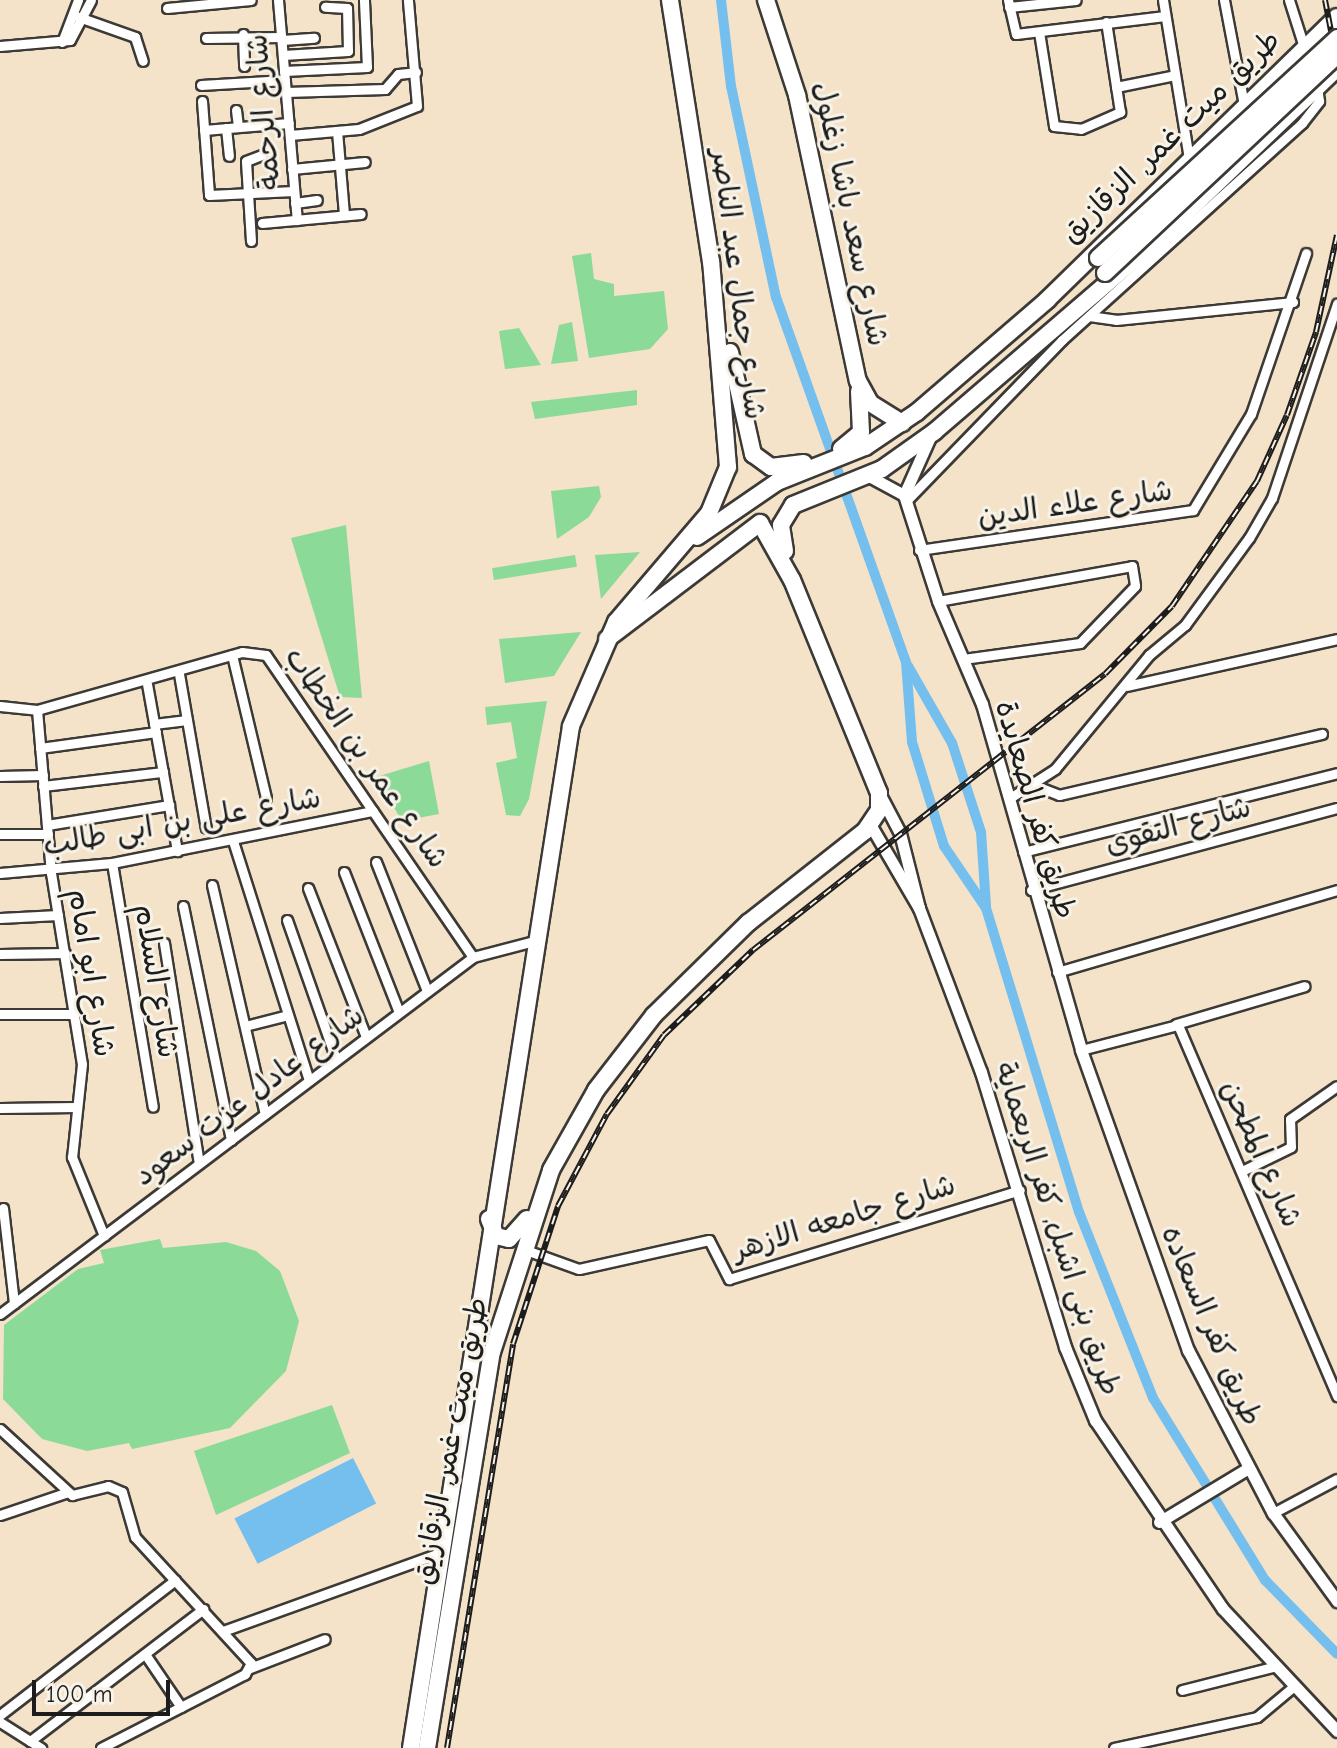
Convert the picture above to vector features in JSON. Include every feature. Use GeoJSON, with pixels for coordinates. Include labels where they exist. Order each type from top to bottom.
{"type":"FeatureCollection","features":[{"type":"Feature","properties":{"kind":"highway","name":"شارع جمال عبد الناصر"},"geometry":{"type":"LineString","coordinates":[[670,0],[714,293],[728,467],[709,513],[670,556]]}},
{"type":"Feature","properties":{"kind":"highway","name":"شارع سعد باشا زغلول"},"geometry":{"type":"LineString","coordinates":[[766,0],[797,95],[858,381],[870,403],[902,423]]}},
{"type":"Feature","properties":{"kind":"highway","name":"طريق ميت غمر, الزقازيق"},"geometry":{"type":"LineString","coordinates":[[803,467],[854,447],[902,423],[1047,300],[1337,17]]}},
{"type":"Feature","properties":{"kind":"highway","name":"طريق ميت غمر, الزقازيق"},"geometry":{"type":"LineString","coordinates":[[1081,315],[1102,265],[1337,38]]}},
{"type":"Feature","properties":{"kind":"highway","name":"طريق ميت غمر, الزقازيق"},"geometry":{"type":"LineString","coordinates":[[1047,300],[1102,265],[1337,55]]}},
{"type":"Feature","properties":{"kind":"highway","name":"طريق ميت غمر, الزقازيق"},"geometry":{"type":"LineString","coordinates":[[792,580],[781,525],[812,494],[866,475],[934,432],[1081,315],[1337,68]]}},
{"type":"Feature","properties":{"kind":"highway"},"geometry":{"type":"LineString","coordinates":[[714,293],[724,309],[753,454],[771,467],[803,467]]}},
{"type":"Feature","properties":{"kind":"highway"},"geometry":{"type":"LineString","coordinates":[[854,447],[862,427],[858,381]]}},
{"type":"Feature","properties":{"kind":"highway"},"geometry":{"type":"LineString","coordinates":[[670,556],[803,467]]}},
{"type":"Feature","properties":{"kind":"highway"},"geometry":{"type":"LineString","coordinates":[[604,641],[755,522],[768,530],[792,580],[879,793],[871,826]]}},
{"type":"Feature","properties":{"kind":"highway","name":"طريق ميت غمر, الزقازيق"},"geometry":{"type":"LineString","coordinates":[[411,1748],[488,1218],[538,940],[571,726],[604,641],[670,556]]}},
{"type":"Feature","properties":{"kind":"highway","name":"طريق ميت غمر, الزقازيق"},"geometry":{"type":"LineString","coordinates":[[427,1748],[465,1495],[508,1294],[539,1198],[580,1116],[654,1015],[748,923],[871,826]]}},
{"type":"Feature","properties":{"kind":"highway"},"geometry":{"type":"LineString","coordinates":[[488,1218],[496,1236],[509,1239],[539,1198]]}},
{"type":"Feature","properties":{"kind":"highway"},"geometry":{"type":"LineString","coordinates":[[478,1298],[493,1288],[508,1294]]}},
{"type":"Feature","properties":{"kind":"street"},"geometry":{"type":"LineString","coordinates":[[62,42],[78,0]]}},
{"type":"Feature","properties":{"kind":"street"},"geometry":{"type":"LineString","coordinates":[[0,46],[62,42],[77,35],[91,0]]}},
{"type":"Feature","properties":{"kind":"street"},"geometry":{"type":"LineString","coordinates":[[167,8],[251,0]]}},
{"type":"Feature","properties":{"kind":"street","name":"شارع الرحمة"},"geometry":{"type":"LineString","coordinates":[[278,0],[297,220]]}},
{"type":"Feature","properties":{"kind":"street"},"geometry":{"type":"LineString","coordinates":[[201,85],[367,67],[364,0]]}},
{"type":"Feature","properties":{"kind":"street"},"geometry":{"type":"LineString","coordinates":[[290,135],[337,131],[411,109],[419,99],[408,0]]}},
{"type":"Feature","properties":{"kind":"street"},"geometry":{"type":"LineString","coordinates":[[1076,0],[1009,3],[1014,33],[1165,16]]}},
{"type":"Feature","properties":{"kind":"street"},"geometry":{"type":"LineString","coordinates":[[1163,0],[1189,159]]}},
{"type":"Feature","properties":{"kind":"street"},"geometry":{"type":"LineString","coordinates":[[1224,0],[1244,105]]}},
{"type":"Feature","properties":{"kind":"street"},"geometry":{"type":"LineString","coordinates":[[1289,0],[1317,88]]}},
{"type":"Feature","properties":{"kind":"street"},"geometry":{"type":"LineString","coordinates":[[283,55],[348,51],[347,7],[325,7]]}},
{"type":"Feature","properties":{"kind":"street"},"geometry":{"type":"LineString","coordinates":[[73,15],[135,37],[143,61]]}},
{"type":"Feature","properties":{"kind":"street"},"geometry":{"type":"LineString","coordinates":[[1039,32],[1054,126],[1081,129],[1118,117],[1106,22]]}},
{"type":"Feature","properties":{"kind":"street"},"geometry":{"type":"LineString","coordinates":[[243,34],[244,66]]}},
{"type":"Feature","properties":{"kind":"street"},"geometry":{"type":"LineString","coordinates":[[206,38],[243,34],[282,39],[314,38]]}},
{"type":"Feature","properties":{"kind":"street"},"geometry":{"type":"LineString","coordinates":[[286,92],[385,89],[398,74],[416,72]]}},
{"type":"Feature","properties":{"kind":"street"},"geometry":{"type":"LineString","coordinates":[[1116,87],[1175,75]]}},
{"type":"Feature","properties":{"kind":"street"},"geometry":{"type":"LineString","coordinates":[[202,101],[209,195],[294,191]]}},
{"type":"Feature","properties":{"kind":"street"},"geometry":{"type":"LineString","coordinates":[[236,110],[238,127]]}},
{"type":"Feature","properties":{"kind":"street"},"geometry":{"type":"LineString","coordinates":[[204,130],[289,123]]}},
{"type":"Feature","properties":{"kind":"street"},"geometry":{"type":"LineString","coordinates":[[226,128],[229,156]]}},
{"type":"Feature","properties":{"kind":"street"},"geometry":{"type":"LineString","coordinates":[[337,131],[344,215]]}},
{"type":"Feature","properties":{"kind":"street"},"geometry":{"type":"LineString","coordinates":[[251,241],[246,159],[262,155]]}},
{"type":"Feature","properties":{"kind":"street"},"geometry":{"type":"LineString","coordinates":[[292,169],[365,162]]}},
{"type":"Feature","properties":{"kind":"street"},"geometry":{"type":"LineString","coordinates":[[295,203],[317,200]]}},
{"type":"Feature","properties":{"kind":"street"},"geometry":{"type":"LineString","coordinates":[[262,223],[361,214]]}},
{"type":"Feature","properties":{"kind":"street","name":"شارع علاء الدين"},"geometry":{"type":"LineString","coordinates":[[919,550],[1190,512],[1239,440],[1293,302],[1306,253]]}},
{"type":"Feature","properties":{"kind":"street"},"geometry":{"type":"LineString","coordinates":[[905,498],[1081,315],[1116,320],[1293,302]]}},
{"type":"Feature","properties":{"kind":"street"},"geometry":{"type":"LineString","coordinates":[[1013,796],[1036,786],[1189,619],[1265,512],[1337,304]]}},
{"type":"Feature","properties":{"kind":"street"},"geometry":{"type":"LineString","coordinates":[[905,498],[934,432]]}},
{"type":"Feature","properties":{"kind":"street"},"geometry":{"type":"LineString","coordinates":[[866,475],[905,498]]}},
{"type":"Feature","properties":{"kind":"street","name":"طريق كفر الصعايدة"},"geometry":{"type":"LineString","coordinates":[[905,498],[919,550],[1013,796],[1031,890],[1081,1050]]}},
{"type":"Feature","properties":{"kind":"street"},"geometry":{"type":"LineString","coordinates":[[938,601],[1132,566],[1135,586],[1080,643],[963,659]]}},
{"type":"Feature","properties":{"kind":"street"},"geometry":{"type":"LineString","coordinates":[[1127,686],[1337,639]]}},
{"type":"Feature","properties":{"kind":"street","name":"شارع عمر بن الخطاب"},"geometry":{"type":"LineString","coordinates":[[0,706],[37,710],[147,684],[232,655],[254,651],[271,658],[473,957]]}},
{"type":"Feature","properties":{"kind":"street"},"geometry":{"type":"LineString","coordinates":[[232,655],[266,798]]}},
{"type":"Feature","properties":{"kind":"street"},"geometry":{"type":"LineString","coordinates":[[179,674],[206,828]]}},
{"type":"Feature","properties":{"kind":"street"},"geometry":{"type":"LineString","coordinates":[[147,684],[177,851]]}},
{"type":"Feature","properties":{"kind":"street","name":"شارع ابو امام"},"geometry":{"type":"LineString","coordinates":[[37,710],[51,873],[83,1075],[76,1107],[75,1173],[104,1236]]}},
{"type":"Feature","properties":{"kind":"street"},"geometry":{"type":"LineString","coordinates":[[40,748],[187,720]]}},
{"type":"Feature","properties":{"kind":"street"},"geometry":{"type":"LineString","coordinates":[[1036,786],[1059,795],[1322,734]]}},
{"type":"Feature","properties":{"kind":"street"},"geometry":{"type":"LineString","coordinates":[[0,776],[43,780],[163,772]]}},
{"type":"Feature","properties":{"kind":"street"},"geometry":{"type":"LineString","coordinates":[[1023,852],[1337,773]]}},
{"type":"Feature","properties":{"kind":"street"},"geometry":{"type":"LineString","coordinates":[[879,793],[900,833],[919,908]]}},
{"type":"Feature","properties":{"kind":"street"},"geometry":{"type":"LineString","coordinates":[[0,834],[47,829],[169,805]]}},
{"type":"Feature","properties":{"kind":"street","name":"شارع التقوى"},"geometry":{"type":"LineString","coordinates":[[1031,890],[1337,808]]}},
{"type":"Feature","properties":{"kind":"street","name":"شارع على بن ابى طالب"},"geometry":{"type":"LineString","coordinates":[[0,873],[51,873],[112,863],[373,811]]}},
{"type":"Feature","properties":{"kind":"street"},"geometry":{"type":"LineString","coordinates":[[871,826],[919,908]]}},
{"type":"Feature","properties":{"kind":"street"},"geometry":{"type":"LineString","coordinates":[[233,841],[309,1080]]}},
{"type":"Feature","properties":{"kind":"street"},"geometry":{"type":"LineString","coordinates":[[376,862],[427,991]]}},
{"type":"Feature","properties":{"kind":"street","name":"شارع السلام"},"geometry":{"type":"LineString","coordinates":[[112,863],[153,1107]]}},
{"type":"Feature","properties":{"kind":"street"},"geometry":{"type":"LineString","coordinates":[[344,872],[399,1012]]}},
{"type":"Feature","properties":{"kind":"street"},"geometry":{"type":"LineString","coordinates":[[212,885],[265,1114]]}},
{"type":"Feature","properties":{"kind":"street"},"geometry":{"type":"LineString","coordinates":[[308,888],[366,1037]]}},
{"type":"Feature","properties":{"kind":"street"},"geometry":{"type":"LineString","coordinates":[[1057,972],[1337,890]]}},
{"type":"Feature","properties":{"kind":"street"},"geometry":{"type":"LineString","coordinates":[[183,906],[231,1140]]}},
{"type":"Feature","properties":{"kind":"street","name":"طريق بنى اشبل, كفر الربعماية"},"geometry":{"type":"LineString","coordinates":[[919,908],[1020,1190],[1078,1385],[1159,1522],[1272,1667],[1337,1731]]}},
{"type":"Feature","properties":{"kind":"street"},"geometry":{"type":"LineString","coordinates":[[0,918],[58,915]]}},
{"type":"Feature","properties":{"kind":"street"},"geometry":{"type":"LineString","coordinates":[[287,920],[336,1059]]}},
{"type":"Feature","properties":{"kind":"street","name":"شارع عادل عزت سعود"},"geometry":{"type":"LineString","coordinates":[[0,1314],[473,957],[538,940]]}},
{"type":"Feature","properties":{"kind":"street"},"geometry":{"type":"LineString","coordinates":[[164,943],[199,1163]]}},
{"type":"Feature","properties":{"kind":"street"},"geometry":{"type":"LineString","coordinates":[[0,954],[65,953]]}},
{"type":"Feature","properties":{"kind":"street"},"geometry":{"type":"LineString","coordinates":[[1081,1050],[1305,986]]}},
{"type":"Feature","properties":{"kind":"street"},"geometry":{"type":"LineString","coordinates":[[0,1014],[74,1014]]}},
{"type":"Feature","properties":{"kind":"street"},"geometry":{"type":"LineString","coordinates":[[245,1026],[288,1015]]}},
{"type":"Feature","properties":{"kind":"street","name":"شارع المطحن"},"geometry":{"type":"LineString","coordinates":[[1176,1024],[1244,1170],[1337,1394]]}},
{"type":"Feature","properties":{"kind":"street","name":"طريق كفر السعاده"},"geometry":{"type":"LineString","coordinates":[[1081,1050],[1175,1320],[1247,1469],[1273,1513],[1335,1596]]}},
{"type":"Feature","properties":{"kind":"street"},"geometry":{"type":"LineString","coordinates":[[1244,1170],[1291,1147],[1290,1119],[1337,1086]]}},
{"type":"Feature","properties":{"kind":"street"},"geometry":{"type":"LineString","coordinates":[[0,1108],[76,1107]]}},
{"type":"Feature","properties":{"kind":"street","name":"شارع جامعه الازهر"},"geometry":{"type":"LineString","coordinates":[[522,1249],[579,1269],[709,1240],[729,1279],[1020,1190]]}},
{"type":"Feature","properties":{"kind":"street"},"geometry":{"type":"LineString","coordinates":[[3,1208],[14,1303]]}},
{"type":"Feature","properties":{"kind":"street"},"geometry":{"type":"LineString","coordinates":[[0,1429],[68,1492]]}},
{"type":"Feature","properties":{"kind":"street"},"geometry":{"type":"LineString","coordinates":[[1159,1522],[1247,1469]]}},
{"type":"Feature","properties":{"kind":"street"},"geometry":{"type":"LineString","coordinates":[[1273,1513],[1337,1479]]}},
{"type":"Feature","properties":{"kind":"street"},"geometry":{"type":"LineString","coordinates":[[0,1515],[68,1492],[108,1486],[122,1492],[135,1537],[223,1631],[250,1668]]}},
{"type":"Feature","properties":{"kind":"street"},"geometry":{"type":"LineString","coordinates":[[223,1631],[440,1553]]}},
{"type":"Feature","properties":{"kind":"street"},"geometry":{"type":"LineString","coordinates":[[0,1715],[175,1580]]}},
{"type":"Feature","properties":{"kind":"street"},"geometry":{"type":"LineString","coordinates":[[30,1741],[203,1609]]}},
{"type":"Feature","properties":{"kind":"street"},"geometry":{"type":"LineString","coordinates":[[101,1748],[250,1668],[325,1639]]}},
{"type":"Feature","properties":{"kind":"street"},"geometry":{"type":"LineString","coordinates":[[145,1654],[181,1707]]}},
{"type":"Feature","properties":{"kind":"street"},"geometry":{"type":"LineString","coordinates":[[1182,1690],[1272,1667]]}},
{"type":"Feature","properties":{"kind":"street"},"geometry":{"type":"LineString","coordinates":[[1114,1748],[1257,1717],[1293,1687]]}},
{"type":"Feature","properties":{"kind":"street"},"geometry":{"type":"LineString","coordinates":[[0,1722],[41,1748]]}},
{"type":"Feature","properties":{"kind":"green space"},"geometry":{"type":"Polygon","coordinates":[[[591,253],[594,279],[614,284],[614,296],[664,291],[668,329],[650,349],[589,358],[572,256],[591,253]]]}},
{"type":"Feature","properties":{"kind":"green space"},"geometry":{"type":"Polygon","coordinates":[[[572,322],[578,361],[551,364],[559,325],[572,322]]]}},
{"type":"Feature","properties":{"kind":"green space"},"geometry":{"type":"Polygon","coordinates":[[[519,328],[541,365],[505,369],[499,331],[519,328]]]}},
{"type":"Feature","properties":{"kind":"green space"},"geometry":{"type":"Polygon","coordinates":[[[637,390],[637,405],[535,419],[531,402],[637,390]]]}},
{"type":"Feature","properties":{"kind":"green space"},"geometry":{"type":"Polygon","coordinates":[[[599,486],[601,497],[589,517],[557,539],[551,491],[599,486]]]}},
{"type":"Feature","properties":{"kind":"green space"},"geometry":{"type":"Polygon","coordinates":[[[346,525],[362,698],[340,697],[291,538],[346,525]]]}},
{"type":"Feature","properties":{"kind":"green space"},"geometry":{"type":"Polygon","coordinates":[[[640,552],[601,599],[595,555],[640,552]]]}},
{"type":"Feature","properties":{"kind":"green space"},"geometry":{"type":"Polygon","coordinates":[[[575,555],[577,567],[494,580],[492,568],[575,555]]]}},
{"type":"Feature","properties":{"kind":"green space"},"geometry":{"type":"Polygon","coordinates":[[[581,632],[554,676],[505,683],[499,639],[581,632]]]}},
{"type":"Feature","properties":{"kind":"green space"},"geometry":{"type":"Polygon","coordinates":[[[547,701],[529,799],[520,816],[506,815],[496,763],[517,758],[511,722],[487,725],[485,707],[547,701]]]}},
{"type":"Feature","properties":{"kind":"green space"},"geometry":{"type":"Polygon","coordinates":[[[429,761],[439,814],[402,821],[376,777],[429,761]]]}},
{"type":"Feature","properties":{"kind":"green space"},"geometry":{"type":"Polygon","coordinates":[[[160,1239],[163,1248],[226,1242],[256,1251],[280,1271],[299,1321],[286,1371],[230,1428],[132,1449],[129,1443],[87,1451],[42,1439],[3,1399],[4,1325],[78,1269],[104,1263],[100,1250],[160,1239]]]}},
{"type":"Feature","properties":{"kind":"green space"},"geometry":{"type":"Polygon","coordinates":[[[332,1405],[350,1453],[216,1515],[194,1451],[332,1405]]]}},
{"type":"Feature","properties":{"kind":"water"},"geometry":{"type":"Polygon","coordinates":[[[353,1458],[376,1503],[258,1564],[234,1518],[353,1458]]]}},
{"type":"Feature","properties":{"kind":"waterway"},"geometry":{"type":"LineString","coordinates":[[721,0],[731,86],[776,297],[906,662],[912,742],[944,846],[986,908],[1079,1212],[1153,1398],[1265,1580],[1337,1654]]}},
{"type":"Feature","properties":{"kind":"waterway"},"geometry":{"type":"LineString","coordinates":[[908,666],[952,743],[981,832],[986,906]]}},
{"type":"Feature","properties":{"kind":"railway"},"geometry":{"type":"LineString","coordinates":[[1325,0],[1337,62]]}},
{"type":"Feature","properties":{"kind":"railway"},"geometry":{"type":"LineString","coordinates":[[447,1748],[513,1344],[558,1206],[607,1114],[664,1035],[753,950],[1105,674],[1172,606],[1257,481],[1287,415],[1316,332],[1337,235]]}}]}
